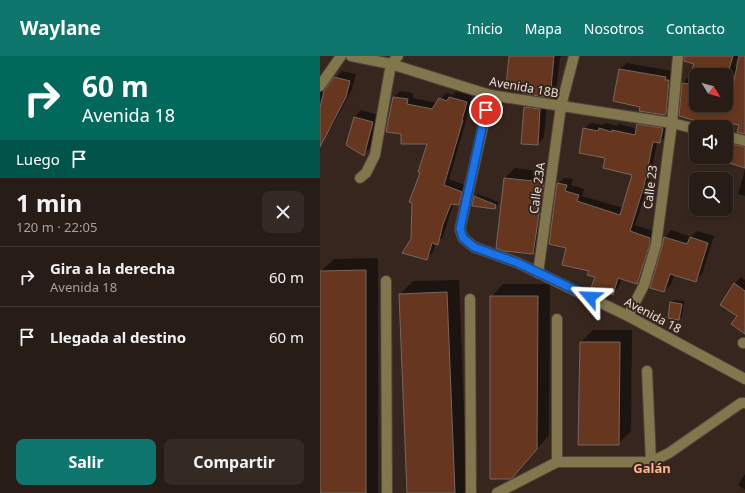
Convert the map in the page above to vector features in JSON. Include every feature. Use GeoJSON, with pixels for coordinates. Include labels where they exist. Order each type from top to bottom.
{"type":"FeatureCollection","features":[{"type":"Feature","properties":{"kind":"street"},"geometry":{"type":"LineString","coordinates":[[320,86],[341,56]]}},
{"type":"Feature","properties":{"kind":"street","name":"Avenida 18B"},"geometry":{"type":"LineString","coordinates":[[351,56],[395,60],[490,95],[672,123],[689,127]]}},
{"type":"Feature","properties":{"kind":"street"},"geometry":{"type":"LineString","coordinates":[[561,106],[574,56]]}},
{"type":"Feature","properties":{"kind":"street","name":"Calle 23"},"geometry":{"type":"LineString","coordinates":[[628,316],[644,285],[656,245],[672,123],[678,56]]}},
{"type":"Feature","properties":{"kind":"street"},"geometry":{"type":"LineString","coordinates":[[360,178],[366,173],[375,155],[395,60]]}},
{"type":"Feature","properties":{"kind":"street","name":"Avenida 18"},"geometry":{"type":"LineString","coordinates":[[490,95],[460,229],[463,238],[474,247],[518,263],[628,316],[745,379]]}},
{"type":"Feature","properties":{"kind":"street","name":"Calle 23A"},"geometry":{"type":"LineString","coordinates":[[538,273],[561,106]]}},
{"type":"Feature","properties":{"kind":"street"},"geometry":{"type":"LineString","coordinates":[[733,138],[745,141]]}},
{"type":"Feature","properties":{"kind":"street"},"geometry":{"type":"LineString","coordinates":[[386,280],[387,493]]}},
{"type":"Feature","properties":{"kind":"street"},"geometry":{"type":"LineString","coordinates":[[470,299],[471,493]]}},
{"type":"Feature","properties":{"kind":"street"},"geometry":{"type":"LineString","coordinates":[[557,319],[557,462]]}},
{"type":"Feature","properties":{"kind":"street"},"geometry":{"type":"LineString","coordinates":[[647,371],[651,462]]}},
{"type":"Feature","properties":{"kind":"street"},"geometry":{"type":"LineString","coordinates":[[498,493],[557,462],[651,462],[669,452],[741,404],[745,403]]}},
{"type":"Feature","properties":{"kind":"building"},"geometry":{"type":"Polygon","coordinates":[[[509,56],[554,56],[550,98],[522,93],[523,87],[506,86],[509,56]]]}},
{"type":"Feature","properties":{"kind":"building"},"geometry":{"type":"Polygon","coordinates":[[[684,56],[733,56],[729,68],[693,68],[694,64],[684,61],[684,56]]]}},
{"type":"Feature","properties":{"kind":"building"},"geometry":{"type":"Polygon","coordinates":[[[739,56],[745,56],[745,134],[737,132],[739,125],[733,124],[733,120],[693,120],[679,116],[682,83],[689,84],[689,112],[733,112],[733,85],[739,56]]]}},
{"type":"Feature","properties":{"kind":"building"},"geometry":{"type":"Polygon","coordinates":[[[619,69],[666,77],[665,80],[669,80],[666,114],[639,111],[640,107],[613,101],[619,69]]]}},
{"type":"Feature","properties":{"kind":"building"},"geometry":{"type":"Polygon","coordinates":[[[334,77],[350,81],[346,97],[320,147],[320,107],[324,91],[334,77]]]}},
{"type":"Feature","properties":{"kind":"building"},"geometry":{"type":"Polygon","coordinates":[[[393,97],[408,99],[407,104],[432,109],[439,98],[447,101],[449,97],[467,102],[444,185],[462,192],[459,205],[451,204],[443,224],[438,245],[432,243],[427,260],[402,253],[411,239],[412,203],[409,202],[420,173],[418,172],[427,144],[401,144],[401,134],[386,132],[393,97]]]}},
{"type":"Feature","properties":{"kind":"building"},"geometry":{"type":"Polygon","coordinates":[[[524,107],[540,109],[538,145],[521,144],[524,107]]]}},
{"type":"Feature","properties":{"kind":"building"},"geometry":{"type":"Polygon","coordinates":[[[354,117],[373,122],[364,156],[346,145],[354,117]]]}},
{"type":"Feature","properties":{"kind":"building"},"geometry":{"type":"Polygon","coordinates":[[[637,124],[663,128],[660,143],[653,142],[644,186],[630,231],[650,238],[650,244],[637,284],[618,278],[613,295],[591,288],[595,277],[587,275],[589,271],[562,265],[566,248],[549,244],[557,183],[567,185],[565,191],[579,195],[577,201],[620,215],[632,175],[603,168],[605,158],[579,153],[583,128],[598,131],[599,128],[612,132],[612,130],[635,135],[637,124]]]}},
{"type":"Feature","properties":{"kind":"building"},"geometry":{"type":"Polygon","coordinates":[[[733,144],[745,147],[745,168],[732,164],[733,144]]]}},
{"type":"Feature","properties":{"kind":"building"},"geometry":{"type":"Polygon","coordinates":[[[504,178],[544,182],[533,254],[504,251],[496,248],[504,178]]]}},
{"type":"Feature","properties":{"kind":"building"},"geometry":{"type":"Polygon","coordinates":[[[474,196],[496,205],[495,209],[472,206],[474,196]]]}},
{"type":"Feature","properties":{"kind":"building"},"geometry":{"type":"Polygon","coordinates":[[[664,237],[687,244],[690,237],[708,243],[696,282],[670,274],[664,292],[650,288],[664,237]]]}},
{"type":"Feature","properties":{"kind":"building"},"geometry":{"type":"Polygon","coordinates":[[[366,270],[366,493],[320,493],[320,271],[366,270]]]}},
{"type":"Feature","properties":{"kind":"building"},"geometry":{"type":"Polygon","coordinates":[[[734,283],[745,291],[745,334],[731,324],[737,316],[720,305],[734,283]]]}},
{"type":"Feature","properties":{"kind":"building"},"geometry":{"type":"Polygon","coordinates":[[[447,292],[455,493],[407,493],[399,294],[447,292]]]}},
{"type":"Feature","properties":{"kind":"building"},"geometry":{"type":"Polygon","coordinates":[[[490,296],[538,296],[537,449],[510,479],[490,479],[490,296]]]}},
{"type":"Feature","properties":{"kind":"building"},"geometry":{"type":"Polygon","coordinates":[[[670,302],[682,304],[679,320],[668,318],[670,302]]]}},
{"type":"Feature","properties":{"kind":"building"},"geometry":{"type":"Polygon","coordinates":[[[580,342],[620,342],[619,445],[578,445],[580,342]]]}},
{"type":"Feature","properties":{"kind":"district","name":"Galán"},"geometry":{"type":"Point","coordinates":[652,468]}},
{"type":"Feature","properties":{"kind":"route"},"geometry":{"type":"LineString","coordinates":[[486,110],[460,229],[463,238],[474,247],[518,263],[590,297]]}}]}
